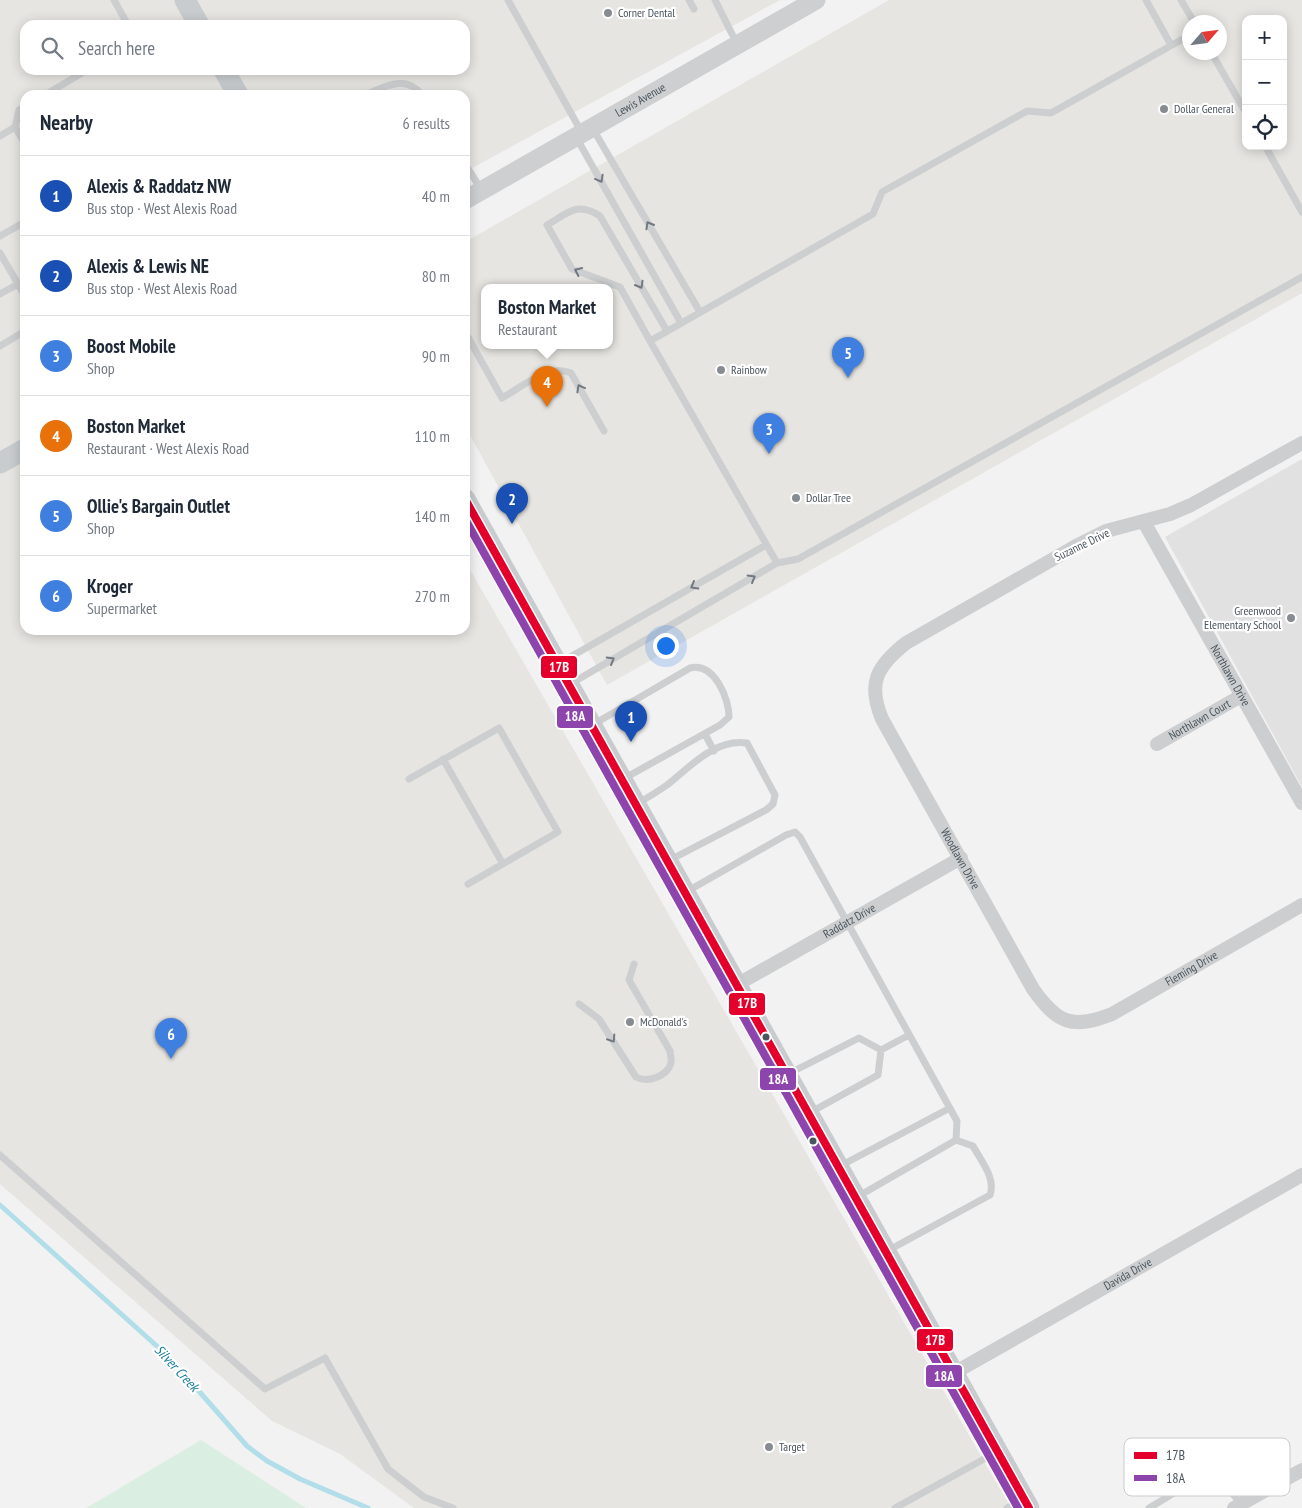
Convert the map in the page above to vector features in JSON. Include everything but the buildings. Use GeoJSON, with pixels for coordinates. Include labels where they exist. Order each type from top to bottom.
{"type":"FeatureCollection","features":[{"type":"Feature","properties":{"kind":"main road"},"geometry":{"type":"LineString","coordinates":[[185,0],[196,20]]}},
{"type":"Feature","properties":{"kind":"main road","name":"Lewis Avenue"},"geometry":{"type":"LineString","coordinates":[[470,197],[816,0]]}},
{"type":"Feature","properties":{"kind":"main road"},"geometry":{"type":"LineString","coordinates":[[227,75],[235,90]]}},
{"type":"Feature","properties":{"kind":"main road"},"geometry":{"type":"LineString","coordinates":[[0,463],[20,452]]}},
{"type":"Feature","properties":{"kind":"main road"},"geometry":{"type":"LineString","coordinates":[[470,508],[998,1451],[1020,1505]]}},
{"type":"Feature","properties":{"kind":"street","name":"Suzanne Drive"},"geometry":{"type":"LineString","coordinates":[[878,674],[886,659],[906,643],[1076,546],[1106,531],[1144,522],[1191,505],[1302,443]]}},
{"type":"Feature","properties":{"kind":"street","name":"Northlawn Drive"},"geometry":{"type":"LineString","coordinates":[[1144,522],[1302,803]]}},
{"type":"Feature","properties":{"kind":"street","name":"Woodlawn Drive"},"geometry":{"type":"LineString","coordinates":[[878,674],[874,701],[882,719],[960,858],[1048,1009],[1061,1018],[1078,1023]]}},
{"type":"Feature","properties":{"kind":"street","name":"Northlawn Court"},"geometry":{"type":"LineString","coordinates":[[1157,744],[1241,696]]}},
{"type":"Feature","properties":{"kind":"street","name":"Raddatz Drive"},"geometry":{"type":"LineString","coordinates":[[738,984],[960,858]]}},
{"type":"Feature","properties":{"kind":"street","name":"Fleming Drive"},"geometry":{"type":"LineString","coordinates":[[1078,1023],[1094,1021],[1112,1014],[1302,905]]}},
{"type":"Feature","properties":{"kind":"street","name":"Davida Drive"},"geometry":{"type":"LineString","coordinates":[[954,1373],[1302,1174]]}},
{"type":"Feature","properties":{"kind":"street"},"geometry":{"type":"LineString","coordinates":[[1290,1477],[1302,1470]]}},
{"type":"Feature","properties":{"kind":"street"},"geometry":{"type":"LineString","coordinates":[[1239,1507],[1258,1496]]}},
{"type":"Feature","properties":{"kind":"lane"},"geometry":{"type":"LineString","coordinates":[[114,0],[125,20]]}},
{"type":"Feature","properties":{"kind":"lane"},"geometry":{"type":"LineString","coordinates":[[508,0],[583,132],[681,323]]}},
{"type":"Feature","properties":{"kind":"lane"},"geometry":{"type":"LineString","coordinates":[[689,0],[694,9]]}},
{"type":"Feature","properties":{"kind":"lane"},"geometry":{"type":"LineString","coordinates":[[715,0],[737,45]]}},
{"type":"Feature","properties":{"kind":"lane"},"geometry":{"type":"LineString","coordinates":[[1146,0],[1171,45]]}},
{"type":"Feature","properties":{"kind":"lane"},"geometry":{"type":"LineString","coordinates":[[1181,0],[1190,15]]}},
{"type":"Feature","properties":{"kind":"lane"},"geometry":{"type":"LineString","coordinates":[[650,340],[873,214],[882,192],[1027,111],[1051,113],[1182,39]]}},
{"type":"Feature","properties":{"kind":"lane"},"geometry":{"type":"LineString","coordinates":[[1216,60],[1242,106]]}},
{"type":"Feature","properties":{"kind":"lane"},"geometry":{"type":"LineString","coordinates":[[53,90],[79,75]]}},
{"type":"Feature","properties":{"kind":"lane"},"geometry":{"type":"LineString","coordinates":[[376,90],[392,83],[405,82],[418,90]]}},
{"type":"Feature","properties":{"kind":"lane"},"geometry":{"type":"LineString","coordinates":[[20,109],[15,127],[20,136]]}},
{"type":"Feature","properties":{"kind":"lane"},"geometry":{"type":"LineString","coordinates":[[0,136],[15,127]]}},
{"type":"Feature","properties":{"kind":"lane"},"geometry":{"type":"LineString","coordinates":[[583,132],[700,312]]}},
{"type":"Feature","properties":{"kind":"lane"},"geometry":{"type":"LineString","coordinates":[[1267,150],[1302,212]]}},
{"type":"Feature","properties":{"kind":"lane"},"geometry":{"type":"LineString","coordinates":[[470,172],[482,190]]}},
{"type":"Feature","properties":{"kind":"lane"},"geometry":{"type":"LineString","coordinates":[[612,284],[572,270],[546,225],[576,208],[589,209],[600,216],[667,331]]}},
{"type":"Feature","properties":{"kind":"lane"},"geometry":{"type":"LineString","coordinates":[[0,236],[20,225]]}},
{"type":"Feature","properties":{"kind":"lane"},"geometry":{"type":"LineString","coordinates":[[0,253],[20,287]]}},
{"type":"Feature","properties":{"kind":"lane"},"geometry":{"type":"LineString","coordinates":[[569,684],[777,564],[798,559],[1302,276]]}},
{"type":"Feature","properties":{"kind":"lane"},"geometry":{"type":"LineString","coordinates":[[0,294],[18,284]]}},
{"type":"Feature","properties":{"kind":"lane"},"geometry":{"type":"LineString","coordinates":[[613,285],[620,287],[777,564]]}},
{"type":"Feature","properties":{"kind":"lane"},"geometry":{"type":"LineString","coordinates":[[0,346],[20,334]]}},
{"type":"Feature","properties":{"kind":"lane"},"geometry":{"type":"LineString","coordinates":[[470,341],[502,398],[553,370],[562,369],[571,373],[604,431]]}},
{"type":"Feature","properties":{"kind":"lane"},"geometry":{"type":"LineString","coordinates":[[558,664],[766,545]]}},
{"type":"Feature","properties":{"kind":"lane"},"geometry":{"type":"LineString","coordinates":[[592,725],[696,666],[706,669],[729,703],[729,717],[705,734],[623,780]]}},
{"type":"Feature","properties":{"kind":"lane"},"geometry":{"type":"LineString","coordinates":[[409,778],[499,728],[558,832],[468,884]]}},
{"type":"Feature","properties":{"kind":"lane"},"geometry":{"type":"LineString","coordinates":[[705,734],[714,751]]}},
{"type":"Feature","properties":{"kind":"lane"},"geometry":{"type":"LineString","coordinates":[[636,804],[667,785],[692,763],[737,741],[747,743],[775,795],[773,804],[766,810],[668,861]]}},
{"type":"Feature","properties":{"kind":"lane"},"geometry":{"type":"LineString","coordinates":[[443,759],[503,864]]}},
{"type":"Feature","properties":{"kind":"lane"},"geometry":{"type":"LineString","coordinates":[[686,892],[786,835],[795,832],[800,837],[957,1121],[956,1140]]}},
{"type":"Feature","properties":{"kind":"lane"},"geometry":{"type":"LineString","coordinates":[[579,1004],[599,1019],[636,1077],[642,1080],[650,1080],[668,1070],[671,1062],[670,1051],[629,980],[634,964]]}},
{"type":"Feature","properties":{"kind":"lane"},"geometry":{"type":"LineString","coordinates":[[881,1050],[909,1035]]}},
{"type":"Feature","properties":{"kind":"lane"},"geometry":{"type":"LineString","coordinates":[[787,1074],[859,1038],[881,1050]]}},
{"type":"Feature","properties":{"kind":"lane"},"geometry":{"type":"LineString","coordinates":[[809,1113],[878,1075],[881,1050]]}},
{"type":"Feature","properties":{"kind":"lane"},"geometry":{"type":"LineString","coordinates":[[839,1166],[950,1108]]}},
{"type":"Feature","properties":{"kind":"lane"},"geometry":{"type":"LineString","coordinates":[[856,1198],[956,1140],[973,1146],[991,1178],[993,1187],[990,1195],[886,1252]]}},
{"type":"Feature","properties":{"kind":"lane"},"geometry":{"type":"LineString","coordinates":[[0,1155],[265,1389],[325,1358],[388,1469],[424,1497],[453,1508]]}},
{"type":"Feature","properties":{"kind":"lane"},"geometry":{"type":"LineString","coordinates":[[895,1508],[998,1451]]}},
{"type":"Feature","properties":{"kind":"lane"},"geometry":{"type":"LineString","coordinates":[[1149,1508],[1171,1496]]}},
{"type":"Feature","properties":{"kind":"lane"},"geometry":{"type":"LineString","coordinates":[[1232,1496],[1239,1507]]}},
{"type":"Feature","properties":{"kind":"shaded area"},"geometry":{"type":"Polygon","coordinates":[[[0,0],[780,0],[470,169],[470,90],[20,90],[20,635],[470,635],[470,570],[1011,1508],[414,1508],[340,1454],[272,1421],[0,1184],[0,0]]]}},
{"type":"Feature","properties":{"kind":"shaded area"},"geometry":{"type":"Polygon","coordinates":[[[889,0],[1302,0],[1302,293],[607,685],[470,435],[470,239],[889,0]]]}},
{"type":"Feature","properties":{"kind":"shaded area"},"geometry":{"type":"Polygon","coordinates":[[[1302,459],[1302,787],[1165,537],[1302,459]]]}},
{"type":"Feature","properties":{"kind":"green space"},"geometry":{"type":"Polygon","coordinates":[[[201,1440],[306,1508],[86,1508],[201,1440]]]}},
{"type":"Feature","properties":{"kind":"waterway","name":"Silver Creek"},"geometry":{"type":"LineString","coordinates":[[0,1205],[169,1357],[247,1446],[267,1461],[300,1479],[368,1508]]}},
{"type":"Feature","properties":{"kind":"transit line","name":"17B"},"geometry":{"type":"LineString","coordinates":[[470,508],[1029,1508]]}},
{"type":"Feature","properties":{"kind":"transit line","name":"18A"},"geometry":{"type":"LineString","coordinates":[[470,528],[1018,1508]]}},
{"type":"Feature","properties":{"kind":"place","name":"Corner Dental"},"geometry":{"type":"Point","coordinates":[608,13]}},
{"type":"Feature","properties":{"kind":"place","name":"Dollar General"},"geometry":{"type":"Point","coordinates":[1164,109]}},
{"type":"Feature","properties":{"kind":"place","name":"Rainbow"},"geometry":{"type":"Point","coordinates":[721,370]}},
{"type":"Feature","properties":{"kind":"place","name":"Ollie's Bargain Outlet"},"geometry":{"type":"Point","coordinates":[848,378]}},
{"type":"Feature","properties":{"kind":"place","name":"Boston Market"},"geometry":{"type":"Point","coordinates":[547,407]}},
{"type":"Feature","properties":{"kind":"place","name":"Boost Mobile"},"geometry":{"type":"Point","coordinates":[769,454]}},
{"type":"Feature","properties":{"kind":"place","name":"Dollar Tree"},"geometry":{"type":"Point","coordinates":[796,498]}},
{"type":"Feature","properties":{"kind":"place","name":"Alexis & Lewis NE"},"geometry":{"type":"Point","coordinates":[512,524]}},
{"type":"Feature","properties":{"kind":"place","name":"Greenwood Elementary School"},"geometry":{"type":"Point","coordinates":[1291,618]}},
{"type":"Feature","properties":{"kind":"place","name":"Alexis & Raddatz NW"},"geometry":{"type":"Point","coordinates":[631,742]}},
{"type":"Feature","properties":{"kind":"place","name":"McDonald's"},"geometry":{"type":"Point","coordinates":[630,1022]}},
{"type":"Feature","properties":{"kind":"place","name":"Kroger"},"geometry":{"type":"Point","coordinates":[171,1059]}},
{"type":"Feature","properties":{"kind":"place","name":"Target"},"geometry":{"type":"Point","coordinates":[769,1447]}}]}
